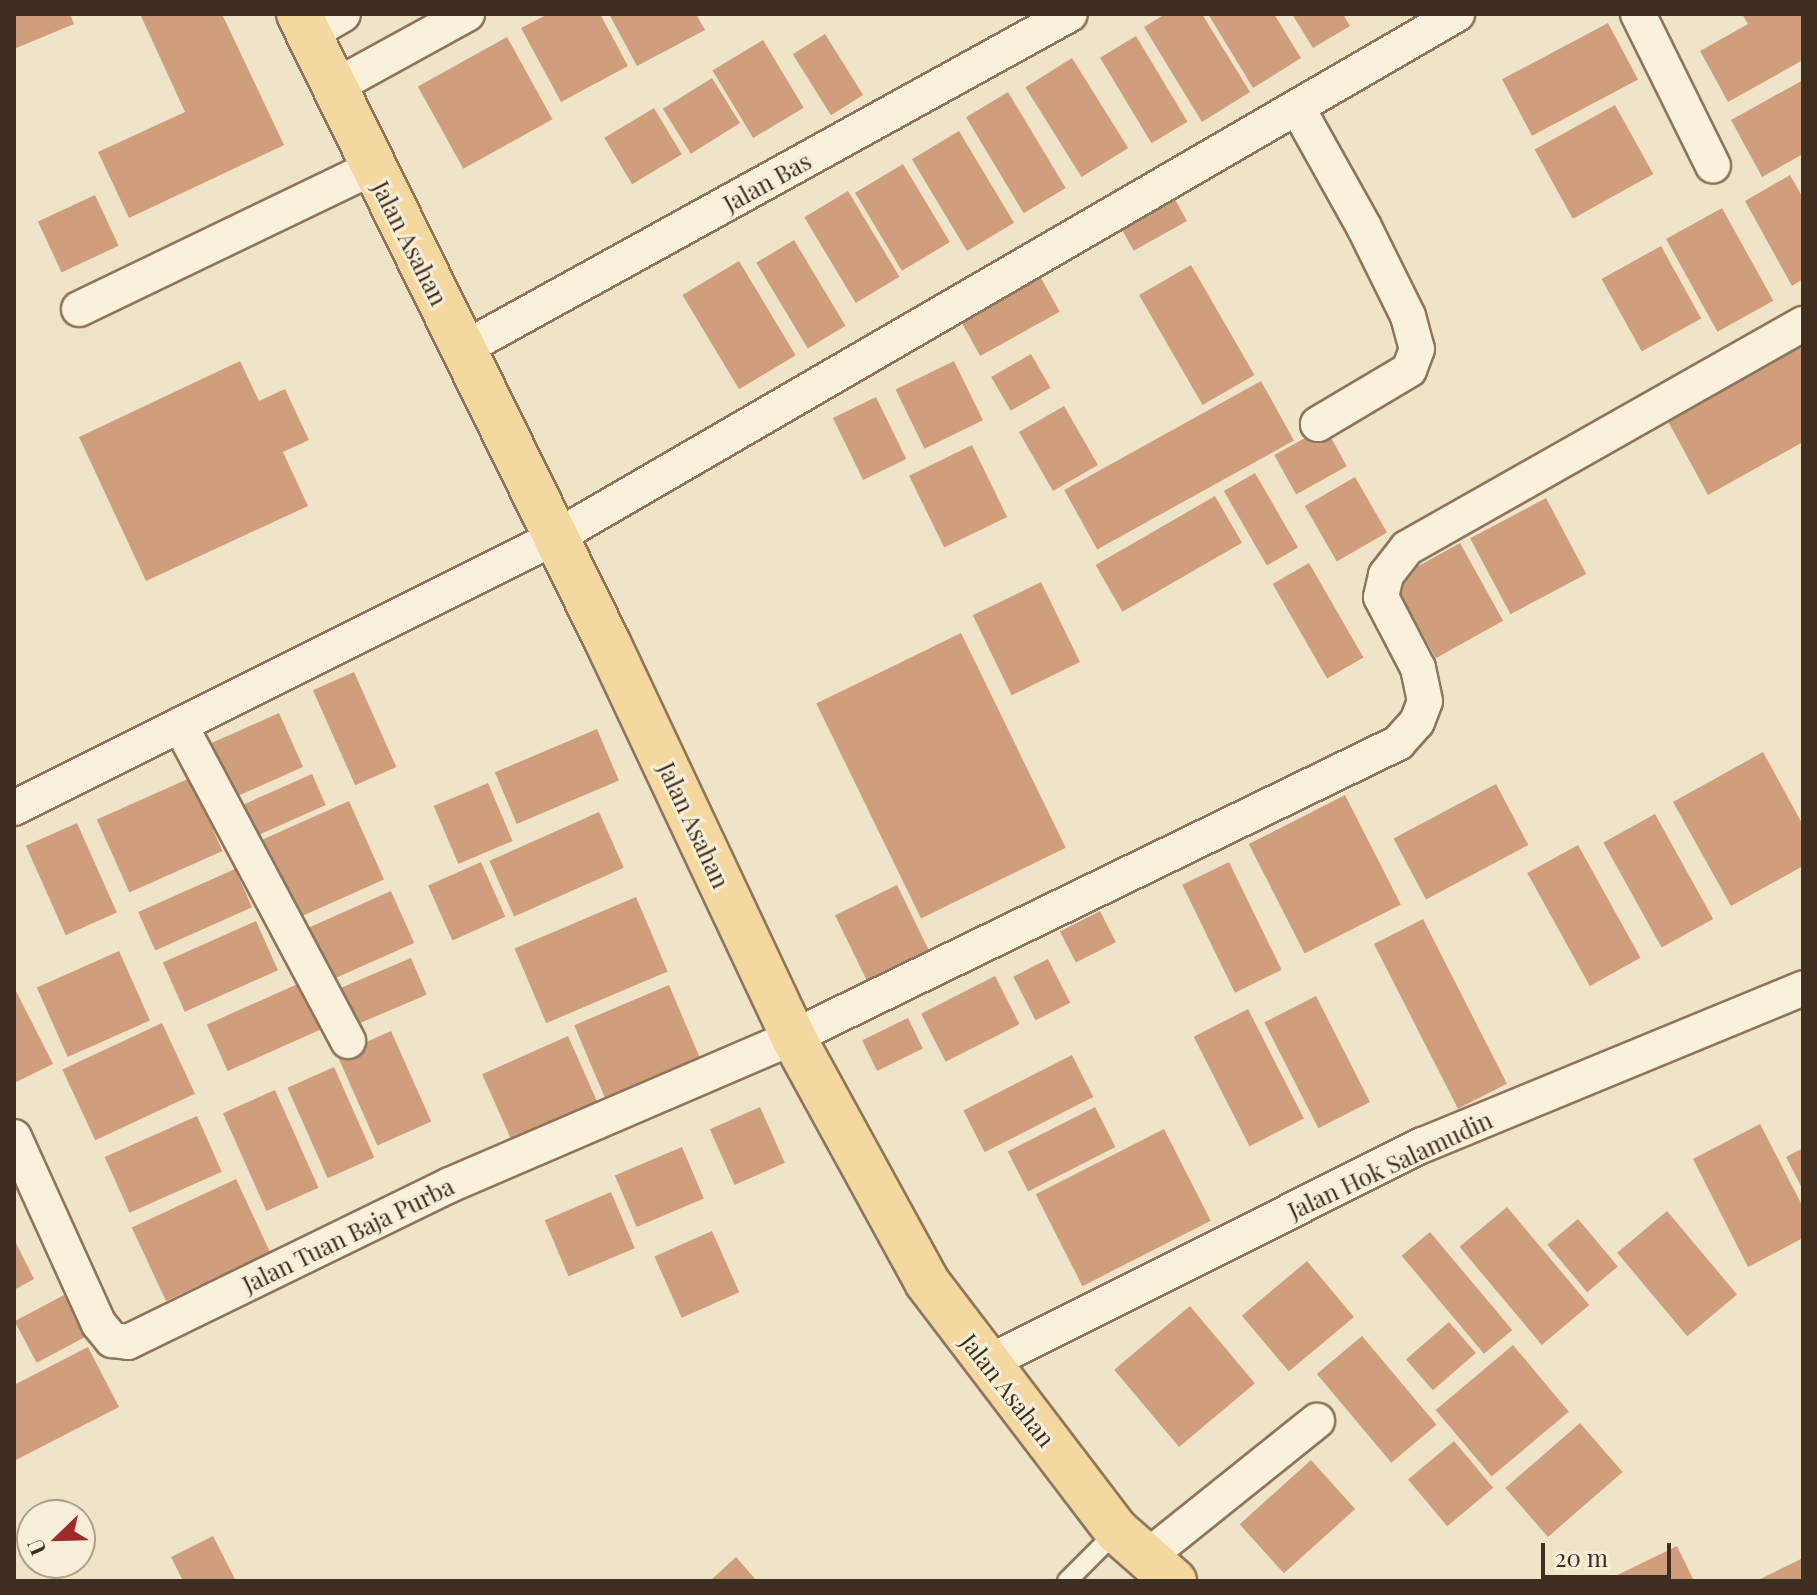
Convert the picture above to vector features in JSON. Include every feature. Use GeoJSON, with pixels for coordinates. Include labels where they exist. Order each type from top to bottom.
{"type":"FeatureCollection","features":[{"type":"Feature","properties":{"kind":"main road","name":"Jalan Asahan"},"geometry":{"type":"LineString","coordinates":[[317,21],[334,87],[556,537],[793,1037],[927,1282],[987,1363],[1146,1556]]}},
{"type":"Feature","properties":{"kind":"street"},"geometry":{"type":"LineString","coordinates":[[334,87],[467,14]]}},
{"type":"Feature","properties":{"kind":"street","name":"Jalan Bas"},"geometry":{"type":"LineString","coordinates":[[463,349],[1070,14]]}},
{"type":"Feature","properties":{"kind":"street"},"geometry":{"type":"LineString","coordinates":[[14,808],[556,537],[1457,14]]}},
{"type":"Feature","properties":{"kind":"street"},"geometry":{"type":"LineString","coordinates":[[1638,14],[1713,166]]}},
{"type":"Feature","properties":{"kind":"street"},"geometry":{"type":"LineString","coordinates":[[1297,107],[1402,303],[1417,349],[1409,370],[1318,424]]}},
{"type":"Feature","properties":{"kind":"street"},"geometry":{"type":"LineString","coordinates":[[79,309],[372,168]]}},
{"type":"Feature","properties":{"kind":"street","name":"Jalan Tuan Baja Purba"},"geometry":{"type":"LineString","coordinates":[[14,1137],[99,1324],[112,1340],[128,1342],[450,1185],[793,1037],[1398,743],[1417,722],[1425,701],[1418,668],[1381,597],[1386,575],[1407,548],[1803,324]]}},
{"type":"Feature","properties":{"kind":"street"},"geometry":{"type":"LineString","coordinates":[[180,725],[348,1041]]}},
{"type":"Feature","properties":{"kind":"street","name":"Jalan Hok Salamudin"},"geometry":{"type":"LineString","coordinates":[[987,1363],[1423,1145],[1803,988]]}},
{"type":"Feature","properties":{"kind":"street"},"geometry":{"type":"LineString","coordinates":[[1146,1556],[1317,1421]]}},
{"type":"Feature","properties":{"kind":"lane"},"geometry":{"type":"LineString","coordinates":[[1067,1581],[1146,1556]]}},
{"type":"Feature","properties":{"kind":"building"},"geometry":{"type":"Polygon","coordinates":[[[14,14],[70,14],[74,24],[14,49],[14,14]]]}},
{"type":"Feature","properties":{"kind":"building"},"geometry":{"type":"Polygon","coordinates":[[[140,14],[222,14],[284,145],[129,218],[98,152],[185,112],[140,14]]]}},
{"type":"Feature","properties":{"kind":"building"},"geometry":{"type":"Polygon","coordinates":[[[548,14],[600,14],[628,66],[561,102],[521,28],[548,14]]]}},
{"type":"Feature","properties":{"kind":"building"},"geometry":{"type":"Polygon","coordinates":[[[609,14],[696,14],[705,30],[637,66],[609,14]]]}},
{"type":"Feature","properties":{"kind":"building"},"geometry":{"type":"Polygon","coordinates":[[[1165,14],[1202,14],[1250,92],[1202,122],[1144,27],[1165,14]]]}},
{"type":"Feature","properties":{"kind":"building"},"geometry":{"type":"Polygon","coordinates":[[[1208,14],[1274,14],[1301,58],[1253,88],[1208,14]]]}},
{"type":"Feature","properties":{"kind":"building"},"geometry":{"type":"Polygon","coordinates":[[[1292,14],[1343,14],[1350,26],[1313,48],[1292,14]]]}},
{"type":"Feature","properties":{"kind":"building"},"geometry":{"type":"Polygon","coordinates":[[[1742,14],[1803,14],[1803,60],[1728,102],[1700,51],[1748,24],[1742,14]]]}},
{"type":"Feature","properties":{"kind":"building"},"geometry":{"type":"Polygon","coordinates":[[[1608,23],[1638,80],[1532,136],[1502,79],[1608,23]]]}},
{"type":"Feature","properties":{"kind":"building"},"geometry":{"type":"Polygon","coordinates":[[[825,34],[863,95],[831,115],[793,54],[825,34]]]}},
{"type":"Feature","properties":{"kind":"building"},"geometry":{"type":"Polygon","coordinates":[[[1136,36],[1188,122],[1152,143],[1100,58],[1136,36]]]}},
{"type":"Feature","properties":{"kind":"building"},"geometry":{"type":"Polygon","coordinates":[[[507,37],[553,119],[463,169],[418,86],[507,37]]]}},
{"type":"Feature","properties":{"kind":"building"},"geometry":{"type":"Polygon","coordinates":[[[763,40],[804,108],[753,138],[712,70],[763,40]]]}},
{"type":"Feature","properties":{"kind":"building"},"geometry":{"type":"Polygon","coordinates":[[[1072,58],[1128,148],[1082,177],[1025,87],[1072,58]]]}},
{"type":"Feature","properties":{"kind":"building"},"geometry":{"type":"Polygon","coordinates":[[[712,78],[740,123],[691,154],[663,109],[712,78]]]}},
{"type":"Feature","properties":{"kind":"building"},"geometry":{"type":"Polygon","coordinates":[[[1803,80],[1803,154],[1762,177],[1731,120],[1803,80]]]}},
{"type":"Feature","properties":{"kind":"building"},"geometry":{"type":"Polygon","coordinates":[[[1008,92],[1066,188],[1024,213],[966,117],[1008,92]]]}},
{"type":"Feature","properties":{"kind":"building"},"geometry":{"type":"Polygon","coordinates":[[[1615,105],[1653,174],[1573,219],[1535,150],[1615,105]]]}},
{"type":"Feature","properties":{"kind":"building"},"geometry":{"type":"Polygon","coordinates":[[[654,108],[682,154],[632,184],[604,138],[654,108]]]}},
{"type":"Feature","properties":{"kind":"building"},"geometry":{"type":"Polygon","coordinates":[[[959,131],[1014,223],[967,251],[912,159],[959,131]]]}},
{"type":"Feature","properties":{"kind":"building"},"geometry":{"type":"Polygon","coordinates":[[[903,164],[950,242],[902,271],[855,193],[903,164]]]}},
{"type":"Feature","properties":{"kind":"building"},"geometry":{"type":"Polygon","coordinates":[[[1790,175],[1803,198],[1803,279],[1792,286],[1745,201],[1790,175]]]}},
{"type":"Feature","properties":{"kind":"building"},"geometry":{"type":"Polygon","coordinates":[[[848,191],[900,277],[856,303],[804,217],[848,191]]]}},
{"type":"Feature","properties":{"kind":"building"},"geometry":{"type":"Polygon","coordinates":[[[1172,194],[1187,221],[1134,251],[1119,224],[1172,194]]]}},
{"type":"Feature","properties":{"kind":"building"},"geometry":{"type":"Polygon","coordinates":[[[95,195],[119,246],[62,272],[38,222],[95,195]]]}},
{"type":"Feature","properties":{"kind":"building"},"geometry":{"type":"Polygon","coordinates":[[[1722,208],[1773,301],[1717,332],[1666,239],[1722,208]]]}},
{"type":"Feature","properties":{"kind":"building"},"geometry":{"type":"Polygon","coordinates":[[[794,240],[846,326],[808,348],[756,263],[794,240]]]}},
{"type":"Feature","properties":{"kind":"building"},"geometry":{"type":"Polygon","coordinates":[[[1661,246],[1701,319],[1642,352],[1602,279],[1661,246]]]}},
{"type":"Feature","properties":{"kind":"building"},"geometry":{"type":"Polygon","coordinates":[[[739,261],[796,355],[739,389],[682,295],[739,261]]]}},
{"type":"Feature","properties":{"kind":"building"},"geometry":{"type":"Polygon","coordinates":[[[1191,265],[1254,375],[1203,405],[1139,295],[1191,265]]]}},
{"type":"Feature","properties":{"kind":"building"},"geometry":{"type":"Polygon","coordinates":[[[1036,269],[1060,312],[980,356],[956,313],[1036,269]]]}},
{"type":"Feature","properties":{"kind":"building"},"geometry":{"type":"Polygon","coordinates":[[[1803,343],[1803,442],[1708,495],[1663,412],[1803,343]]]}},
{"type":"Feature","properties":{"kind":"building"},"geometry":{"type":"Polygon","coordinates":[[[1031,354],[1050,388],[1011,411],[991,377],[1031,354]]]}},
{"type":"Feature","properties":{"kind":"building"},"geometry":{"type":"Polygon","coordinates":[[[240,361],[259,401],[285,389],[309,440],[283,452],[308,506],[146,581],[79,437],[240,361]]]}},
{"type":"Feature","properties":{"kind":"building"},"geometry":{"type":"Polygon","coordinates":[[[954,361],[983,420],[925,449],[896,389],[954,361]]]}},
{"type":"Feature","properties":{"kind":"building"},"geometry":{"type":"Polygon","coordinates":[[[1261,381],[1294,440],[1097,550],[1064,490],[1261,381]]]}},
{"type":"Feature","properties":{"kind":"building"},"geometry":{"type":"Polygon","coordinates":[[[876,397],[906,459],[863,480],[833,418],[876,397]]]}},
{"type":"Feature","properties":{"kind":"building"},"geometry":{"type":"Polygon","coordinates":[[[1064,406],[1098,465],[1053,491],[1019,432],[1064,406]]]}},
{"type":"Feature","properties":{"kind":"building"},"geometry":{"type":"Polygon","coordinates":[[[1325,427],[1347,466],[1296,494],[1274,455],[1325,427]]]}},
{"type":"Feature","properties":{"kind":"building"},"geometry":{"type":"Polygon","coordinates":[[[972,445],[1007,517],[944,548],[909,476],[972,445]]]}},
{"type":"Feature","properties":{"kind":"building"},"geometry":{"type":"Polygon","coordinates":[[[1255,473],[1298,547],[1267,565],[1224,491],[1255,473]]]}},
{"type":"Feature","properties":{"kind":"building"},"geometry":{"type":"Polygon","coordinates":[[[1355,477],[1387,532],[1337,561],[1305,506],[1355,477]]]}},
{"type":"Feature","properties":{"kind":"building"},"geometry":{"type":"Polygon","coordinates":[[[1215,496],[1242,543],[1122,612],[1095,565],[1215,496]]]}},
{"type":"Feature","properties":{"kind":"building"},"geometry":{"type":"Polygon","coordinates":[[[1546,498],[1586,574],[1510,614],[1470,538],[1546,498]]]}},
{"type":"Feature","properties":{"kind":"building"},"geometry":{"type":"Polygon","coordinates":[[[1460,543],[1503,621],[1436,658],[1393,580],[1460,543]]]}},
{"type":"Feature","properties":{"kind":"building"},"geometry":{"type":"Polygon","coordinates":[[[1309,563],[1364,657],[1327,678],[1273,584],[1309,563]]]}},
{"type":"Feature","properties":{"kind":"building"},"geometry":{"type":"Polygon","coordinates":[[[1041,582],[1080,662],[1012,695],[973,615],[1041,582]]]}},
{"type":"Feature","properties":{"kind":"building"},"geometry":{"type":"Polygon","coordinates":[[[961,633],[1066,848],[921,918],[816,704],[961,633]]]}},
{"type":"Feature","properties":{"kind":"building"},"geometry":{"type":"Polygon","coordinates":[[[354,672],[396,767],[355,785],[313,690],[354,672]]]}},
{"type":"Feature","properties":{"kind":"building"},"geometry":{"type":"Polygon","coordinates":[[[279,713],[303,767],[230,799],[206,746],[279,713]]]}},
{"type":"Feature","properties":{"kind":"building"},"geometry":{"type":"Polygon","coordinates":[[[597,729],[619,781],[517,824],[495,772],[597,729]]]}},
{"type":"Feature","properties":{"kind":"building"},"geometry":{"type":"Polygon","coordinates":[[[1763,752],[1803,825],[1803,866],[1731,906],[1673,802],[1763,752]]]}},
{"type":"Feature","properties":{"kind":"building"},"geometry":{"type":"Polygon","coordinates":[[[312,774],[326,805],[254,837],[240,806],[312,774]]]}},
{"type":"Feature","properties":{"kind":"building"},"geometry":{"type":"Polygon","coordinates":[[[190,778],[223,851],[129,893],[97,819],[190,778]]]}},
{"type":"Feature","properties":{"kind":"building"},"geometry":{"type":"Polygon","coordinates":[[[488,783],[513,841],[458,864],[434,806],[488,783]]]}},
{"type":"Feature","properties":{"kind":"building"},"geometry":{"type":"Polygon","coordinates":[[[1496,784],[1528,845],[1426,899],[1394,838],[1496,784]]]}},
{"type":"Feature","properties":{"kind":"building"},"geometry":{"type":"Polygon","coordinates":[[[1345,795],[1401,905],[1305,954],[1249,844],[1345,795]]]}},
{"type":"Feature","properties":{"kind":"building"},"geometry":{"type":"Polygon","coordinates":[[[349,801],[384,880],[295,919],[260,840],[349,801]]]}},
{"type":"Feature","properties":{"kind":"building"},"geometry":{"type":"Polygon","coordinates":[[[599,812],[624,868],[514,917],[489,861],[599,812]]]}},
{"type":"Feature","properties":{"kind":"building"},"geometry":{"type":"Polygon","coordinates":[[[1655,814],[1713,919],[1662,948],[1603,843],[1655,814]]]}},
{"type":"Feature","properties":{"kind":"building"},"geometry":{"type":"Polygon","coordinates":[[[77,823],[117,913],[66,935],[26,846],[77,823]]]}},
{"type":"Feature","properties":{"kind":"building"},"geometry":{"type":"Polygon","coordinates":[[[1578,845],[1641,958],[1590,986],[1527,873],[1578,845]]]}},
{"type":"Feature","properties":{"kind":"building"},"geometry":{"type":"Polygon","coordinates":[[[481,862],[505,917],[452,940],[428,886],[481,862]]]}},
{"type":"Feature","properties":{"kind":"building"},"geometry":{"type":"Polygon","coordinates":[[[1229,862],[1282,970],[1235,993],[1182,885],[1229,862]]]}},
{"type":"Feature","properties":{"kind":"building"},"geometry":{"type":"Polygon","coordinates":[[[235,869],[252,907],[155,950],[138,912],[235,869]]]}},
{"type":"Feature","properties":{"kind":"building"},"geometry":{"type":"Polygon","coordinates":[[[897,885],[929,952],[867,982],[835,915],[897,885]]]}},
{"type":"Feature","properties":{"kind":"building"},"geometry":{"type":"Polygon","coordinates":[[[391,891],[414,943],[328,981],[305,929],[391,891]]]}},
{"type":"Feature","properties":{"kind":"building"},"geometry":{"type":"Polygon","coordinates":[[[636,897],[668,972],[546,1023],[514,949],[636,897]]]}},
{"type":"Feature","properties":{"kind":"building"},"geometry":{"type":"Polygon","coordinates":[[[1100,911],[1116,942],[1076,963],[1060,931],[1100,911]]]}},
{"type":"Feature","properties":{"kind":"building"},"geometry":{"type":"Polygon","coordinates":[[[1423,919],[1507,1084],[1458,1109],[1374,944],[1423,919]]]}},
{"type":"Feature","properties":{"kind":"building"},"geometry":{"type":"Polygon","coordinates":[[[256,921],[278,970],[185,1012],[163,962],[256,921]]]}},
{"type":"Feature","properties":{"kind":"building"},"geometry":{"type":"Polygon","coordinates":[[[119,951],[150,1020],[68,1057],[37,988],[119,951]]]}},
{"type":"Feature","properties":{"kind":"building"},"geometry":{"type":"Polygon","coordinates":[[[411,958],[427,995],[352,1026],[336,990],[411,958]]]}},
{"type":"Feature","properties":{"kind":"building"},"geometry":{"type":"Polygon","coordinates":[[[1048,959],[1070,1003],[1035,1020],[1013,977],[1048,959]]]}},
{"type":"Feature","properties":{"kind":"building"},"geometry":{"type":"Polygon","coordinates":[[[995,976],[1020,1024],[946,1062],[921,1014],[995,976]]]}},
{"type":"Feature","properties":{"kind":"building"},"geometry":{"type":"Polygon","coordinates":[[[300,983],[321,1030],[228,1071],[207,1024],[300,983]]]}},
{"type":"Feature","properties":{"kind":"building"},"geometry":{"type":"Polygon","coordinates":[[[669,985],[701,1060],[606,1101],[574,1025],[669,985]]]}},
{"type":"Feature","properties":{"kind":"building"},"geometry":{"type":"Polygon","coordinates":[[[14,987],[53,1064],[14,1083],[14,987]]]}},
{"type":"Feature","properties":{"kind":"building"},"geometry":{"type":"Polygon","coordinates":[[[1316,996],[1370,1102],[1318,1128],[1264,1022],[1316,996]]]}},
{"type":"Feature","properties":{"kind":"building"},"geometry":{"type":"Polygon","coordinates":[[[1248,1009],[1304,1119],[1249,1146],[1194,1037],[1248,1009]]]}},
{"type":"Feature","properties":{"kind":"building"},"geometry":{"type":"Polygon","coordinates":[[[908,1018],[923,1049],[877,1071],[862,1040],[908,1018]]]}},
{"type":"Feature","properties":{"kind":"building"},"geometry":{"type":"Polygon","coordinates":[[[162,1023],[195,1094],[95,1140],[62,1069],[162,1023]]]}},
{"type":"Feature","properties":{"kind":"building"},"geometry":{"type":"Polygon","coordinates":[[[391,1031],[431,1121],[377,1145],[337,1055],[391,1031]]]}},
{"type":"Feature","properties":{"kind":"building"},"geometry":{"type":"Polygon","coordinates":[[[568,1036],[603,1114],[517,1152],[482,1074],[568,1036]]]}},
{"type":"Feature","properties":{"kind":"building"},"geometry":{"type":"Polygon","coordinates":[[[1072,1055],[1093,1097],[985,1152],[963,1110],[1072,1055]]]}},
{"type":"Feature","properties":{"kind":"building"},"geometry":{"type":"Polygon","coordinates":[[[334,1067],[374,1157],[328,1178],[287,1088],[334,1067]]]}},
{"type":"Feature","properties":{"kind":"building"},"geometry":{"type":"Polygon","coordinates":[[[275,1090],[319,1188],[266,1211],[223,1113],[275,1090]]]}},
{"type":"Feature","properties":{"kind":"building"},"geometry":{"type":"Polygon","coordinates":[[[760,1107],[785,1163],[735,1185],[710,1129],[760,1107]]]}},
{"type":"Feature","properties":{"kind":"building"},"geometry":{"type":"Polygon","coordinates":[[[1095,1107],[1115,1147],[1028,1192],[1008,1151],[1095,1107]]]}},
{"type":"Feature","properties":{"kind":"building"},"geometry":{"type":"Polygon","coordinates":[[[197,1116],[222,1172],[130,1213],[105,1157],[197,1116]]]}},
{"type":"Feature","properties":{"kind":"building"},"geometry":{"type":"Polygon","coordinates":[[[1760,1124],[1803,1207],[1803,1238],[1748,1267],[1693,1159],[1760,1124]]]}},
{"type":"Feature","properties":{"kind":"building"},"geometry":{"type":"Polygon","coordinates":[[[1164,1129],[1211,1221],[1082,1286],[1036,1194],[1164,1129]]]}},
{"type":"Feature","properties":{"kind":"building"},"geometry":{"type":"Polygon","coordinates":[[[682,1147],[704,1199],[637,1227],[615,1176],[682,1147]]]}},
{"type":"Feature","properties":{"kind":"building"},"geometry":{"type":"Polygon","coordinates":[[[1803,1148],[1803,1190],[1786,1157],[1803,1148]]]}},
{"type":"Feature","properties":{"kind":"building"},"geometry":{"type":"Polygon","coordinates":[[[236,1179],[270,1252],[166,1301],[132,1228],[236,1179]]]}},
{"type":"Feature","properties":{"kind":"building"},"geometry":{"type":"Polygon","coordinates":[[[611,1192],[635,1248],[569,1276],[545,1220],[611,1192]]]}},
{"type":"Feature","properties":{"kind":"building"},"geometry":{"type":"Polygon","coordinates":[[[1507,1207],[1589,1305],[1542,1345],[1460,1247],[1507,1207]]]}},
{"type":"Feature","properties":{"kind":"building"},"geometry":{"type":"Polygon","coordinates":[[[1667,1211],[1737,1294],[1687,1336],[1617,1253],[1667,1211]]]}},
{"type":"Feature","properties":{"kind":"building"},"geometry":{"type":"Polygon","coordinates":[[[1578,1219],[1618,1266],[1587,1292],[1547,1245],[1578,1219]]]}},
{"type":"Feature","properties":{"kind":"building"},"geometry":{"type":"Polygon","coordinates":[[[712,1231],[739,1292],[682,1318],[654,1257],[712,1231]]]}},
{"type":"Feature","properties":{"kind":"building"},"geometry":{"type":"Polygon","coordinates":[[[1430,1232],[1512,1330],[1484,1354],[1402,1256],[1430,1232]]]}},
{"type":"Feature","properties":{"kind":"building"},"geometry":{"type":"Polygon","coordinates":[[[14,1239],[34,1279],[14,1290],[14,1239]]]}},
{"type":"Feature","properties":{"kind":"building"},"geometry":{"type":"Polygon","coordinates":[[[1307,1261],[1354,1317],[1289,1372],[1242,1316],[1307,1261]]]}},
{"type":"Feature","properties":{"kind":"building"},"geometry":{"type":"Polygon","coordinates":[[[64,1295],[86,1336],[37,1363],[15,1321],[64,1295]]]}},
{"type":"Feature","properties":{"kind":"building"},"geometry":{"type":"Polygon","coordinates":[[[1190,1306],[1255,1383],[1179,1447],[1114,1370],[1190,1306]]]}},
{"type":"Feature","properties":{"kind":"building"},"geometry":{"type":"Polygon","coordinates":[[[1449,1322],[1476,1353],[1433,1390],[1406,1359],[1449,1322]]]}},
{"type":"Feature","properties":{"kind":"building"},"geometry":{"type":"Polygon","coordinates":[[[1362,1336],[1437,1425],[1391,1463],[1317,1374],[1362,1336]]]}},
{"type":"Feature","properties":{"kind":"building"},"geometry":{"type":"Polygon","coordinates":[[[1513,1345],[1569,1412],[1492,1477],[1436,1410],[1513,1345]]]}},
{"type":"Feature","properties":{"kind":"building"},"geometry":{"type":"Polygon","coordinates":[[[88,1347],[119,1407],[14,1461],[14,1385],[88,1347]]]}},
{"type":"Feature","properties":{"kind":"building"},"geometry":{"type":"Polygon","coordinates":[[[1580,1423],[1623,1472],[1548,1537],[1505,1488],[1580,1423]]]}},
{"type":"Feature","properties":{"kind":"building"},"geometry":{"type":"Polygon","coordinates":[[[1454,1441],[1493,1488],[1447,1526],[1408,1480],[1454,1441]]]}},
{"type":"Feature","properties":{"kind":"building"},"geometry":{"type":"Polygon","coordinates":[[[1311,1460],[1355,1509],[1284,1573],[1240,1524],[1311,1460]]]}},
{"type":"Feature","properties":{"kind":"building"},"geometry":{"type":"Polygon","coordinates":[[[213,1536],[236,1581],[183,1581],[171,1557],[213,1536]]]}},
{"type":"Feature","properties":{"kind":"building"},"geometry":{"type":"Polygon","coordinates":[[[1677,1546],[1694,1581],[1605,1581],[1677,1546]]]}},
{"type":"Feature","properties":{"kind":"building"},"geometry":{"type":"Polygon","coordinates":[[[736,1557],[757,1581],[710,1581],[736,1557]]]}},
{"type":"Feature","properties":{"kind":"building"},"geometry":{"type":"Polygon","coordinates":[[[1803,1558],[1803,1581],[1756,1581],[1803,1558]]]}}]}
